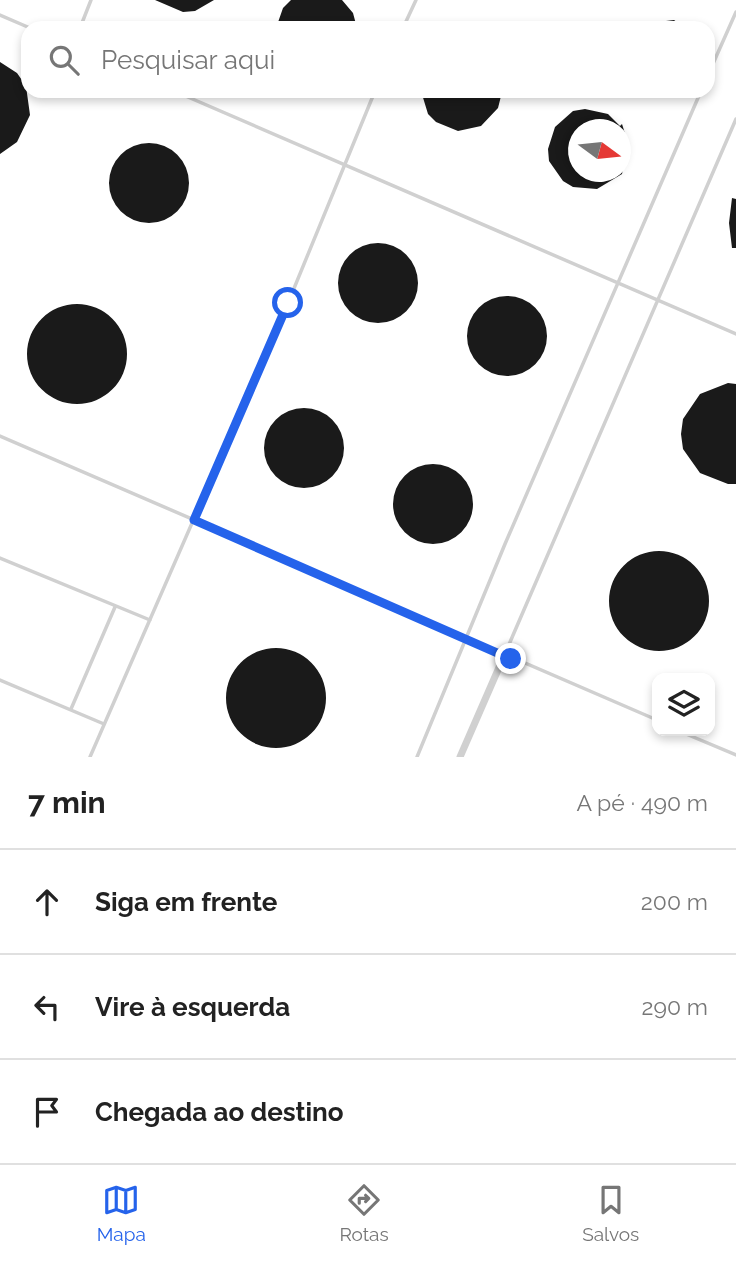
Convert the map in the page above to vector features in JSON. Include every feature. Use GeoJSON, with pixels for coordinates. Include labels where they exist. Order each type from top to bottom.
{"type":"FeatureCollection","features":[{"type":"Feature","properties":{"kind":"street"},"geometry":{"type":"LineString","coordinates":[[460,757],[504,656]]}},
{"type":"Feature","properties":{"kind":"lane"},"geometry":{"type":"LineString","coordinates":[[83,21],[91,0]]}},
{"type":"Feature","properties":{"kind":"lane"},"geometry":{"type":"LineString","coordinates":[[406,21],[416,0]]}},
{"type":"Feature","properties":{"kind":"lane"},"geometry":{"type":"LineString","coordinates":[[715,59],[736,12]]}},
{"type":"Feature","properties":{"kind":"lane"},"geometry":{"type":"LineString","coordinates":[[0,15],[21,24]]}},
{"type":"Feature","properties":{"kind":"lane"},"geometry":{"type":"LineString","coordinates":[[190,98],[736,334]]}},
{"type":"Feature","properties":{"kind":"lane"},"geometry":{"type":"LineString","coordinates":[[90,757],[288,303],[372,98]]}},
{"type":"Feature","properties":{"kind":"lane"},"geometry":{"type":"LineString","coordinates":[[416,757],[698,98]]}},
{"type":"Feature","properties":{"kind":"lane"},"geometry":{"type":"LineString","coordinates":[[504,656],[736,119]]}},
{"type":"Feature","properties":{"kind":"lane"},"geometry":{"type":"LineString","coordinates":[[0,436],[465,640],[652,718]]}},
{"type":"Feature","properties":{"kind":"lane"},"geometry":{"type":"LineString","coordinates":[[0,558],[150,620]]}},
{"type":"Feature","properties":{"kind":"lane"},"geometry":{"type":"LineString","coordinates":[[72,709],[115,607]]}},
{"type":"Feature","properties":{"kind":"lane"},"geometry":{"type":"LineString","coordinates":[[0,680],[104,724]]}},
{"type":"Feature","properties":{"kind":"lane"},"geometry":{"type":"LineString","coordinates":[[691,736],[736,755]]}},
{"type":"Feature","properties":{"kind":"building"},"geometry":{"type":"Polygon","coordinates":[[[155,0],[214,0],[195,11],[183,12],[155,0]]]}},
{"type":"Feature","properties":{"kind":"building"},"geometry":{"type":"Polygon","coordinates":[[[291,0],[342,0],[353,13],[355,21],[278,21],[283,8],[291,0]]]}},
{"type":"Feature","properties":{"kind":"building"},"geometry":{"type":"Polygon","coordinates":[[[0,62],[21,79],[21,98],[28,98],[30,115],[17,142],[0,154],[0,62]]]}},
{"type":"Feature","properties":{"kind":"building"},"geometry":{"type":"Polygon","coordinates":[[[423,98],[500,98],[498,108],[481,126],[458,131],[436,122],[428,114],[423,98]]]}},
{"type":"Feature","properties":{"kind":"building"},"geometry":{"type":"Polygon","coordinates":[[[585,109],[608,114],[613,119],[568,119],[568,182],[609,182],[597,189],[573,187],[563,181],[549,161],[548,149],[555,127],[573,111],[585,109]]]}},
{"type":"Feature","properties":{"kind":"building"},"geometry":{"type":"Polygon","coordinates":[[[149,143],[164,146],[177,155],[186,168],[189,183],[186,198],[177,211],[164,220],[149,223],[134,220],[121,211],[112,198],[109,183],[112,168],[121,155],[134,146],[149,143]]]}},
{"type":"Feature","properties":{"kind":"building"},"geometry":{"type":"Polygon","coordinates":[[[732,198],[736,199],[736,248],[732,248],[729,223],[732,198]]]}},
{"type":"Feature","properties":{"kind":"building"},"geometry":{"type":"Polygon","coordinates":[[[378,243],[393,246],[406,255],[415,268],[418,283],[415,298],[406,311],[393,320],[378,323],[363,320],[350,311],[341,298],[338,283],[341,268],[350,255],[363,246],[378,243]]]}},
{"type":"Feature","properties":{"kind":"building"},"geometry":{"type":"Polygon","coordinates":[[[507,296],[522,299],[535,308],[544,321],[547,336],[544,351],[535,364],[522,373],[507,376],[492,373],[479,364],[470,351],[467,336],[470,321],[479,308],[492,299],[507,296]]]}},
{"type":"Feature","properties":{"kind":"building"},"geometry":{"type":"Polygon","coordinates":[[[77,304],[105,312],[119,326],[127,354],[119,382],[105,396],[77,404],[49,396],[35,382],[27,354],[35,326],[49,312],[77,304]]]}},
{"type":"Feature","properties":{"kind":"building"},"geometry":{"type":"Polygon","coordinates":[[[728,383],[736,384],[736,484],[728,484],[700,473],[683,449],[681,434],[683,419],[700,394],[728,383]]]}},
{"type":"Feature","properties":{"kind":"building"},"geometry":{"type":"Polygon","coordinates":[[[304,408],[319,411],[332,420],[341,433],[344,448],[341,463],[332,476],[319,485],[304,488],[289,485],[276,476],[267,463],[264,448],[267,433],[276,420],[289,411],[304,408]]]}},
{"type":"Feature","properties":{"kind":"building"},"geometry":{"type":"Polygon","coordinates":[[[433,464],[448,467],[461,476],[470,489],[473,504],[470,519],[461,532],[448,541],[433,544],[418,541],[405,532],[396,519],[393,504],[396,489],[405,476],[418,467],[433,464]]]}},
{"type":"Feature","properties":{"kind":"building"},"geometry":{"type":"Polygon","coordinates":[[[659,551],[687,559],[701,573],[709,601],[701,629],[687,643],[659,651],[631,643],[617,629],[609,601],[617,573],[631,559],[659,551]]]}},
{"type":"Feature","properties":{"kind":"building"},"geometry":{"type":"Polygon","coordinates":[[[276,648],[304,656],[318,670],[326,698],[318,726],[304,740],[276,748],[248,740],[234,726],[226,698],[234,670],[248,656],[276,648]]]}},
{"type":"Feature","properties":{"kind":"route"},"geometry":{"type":"LineString","coordinates":[[288,303],[194,520],[511,659]]}}]}
